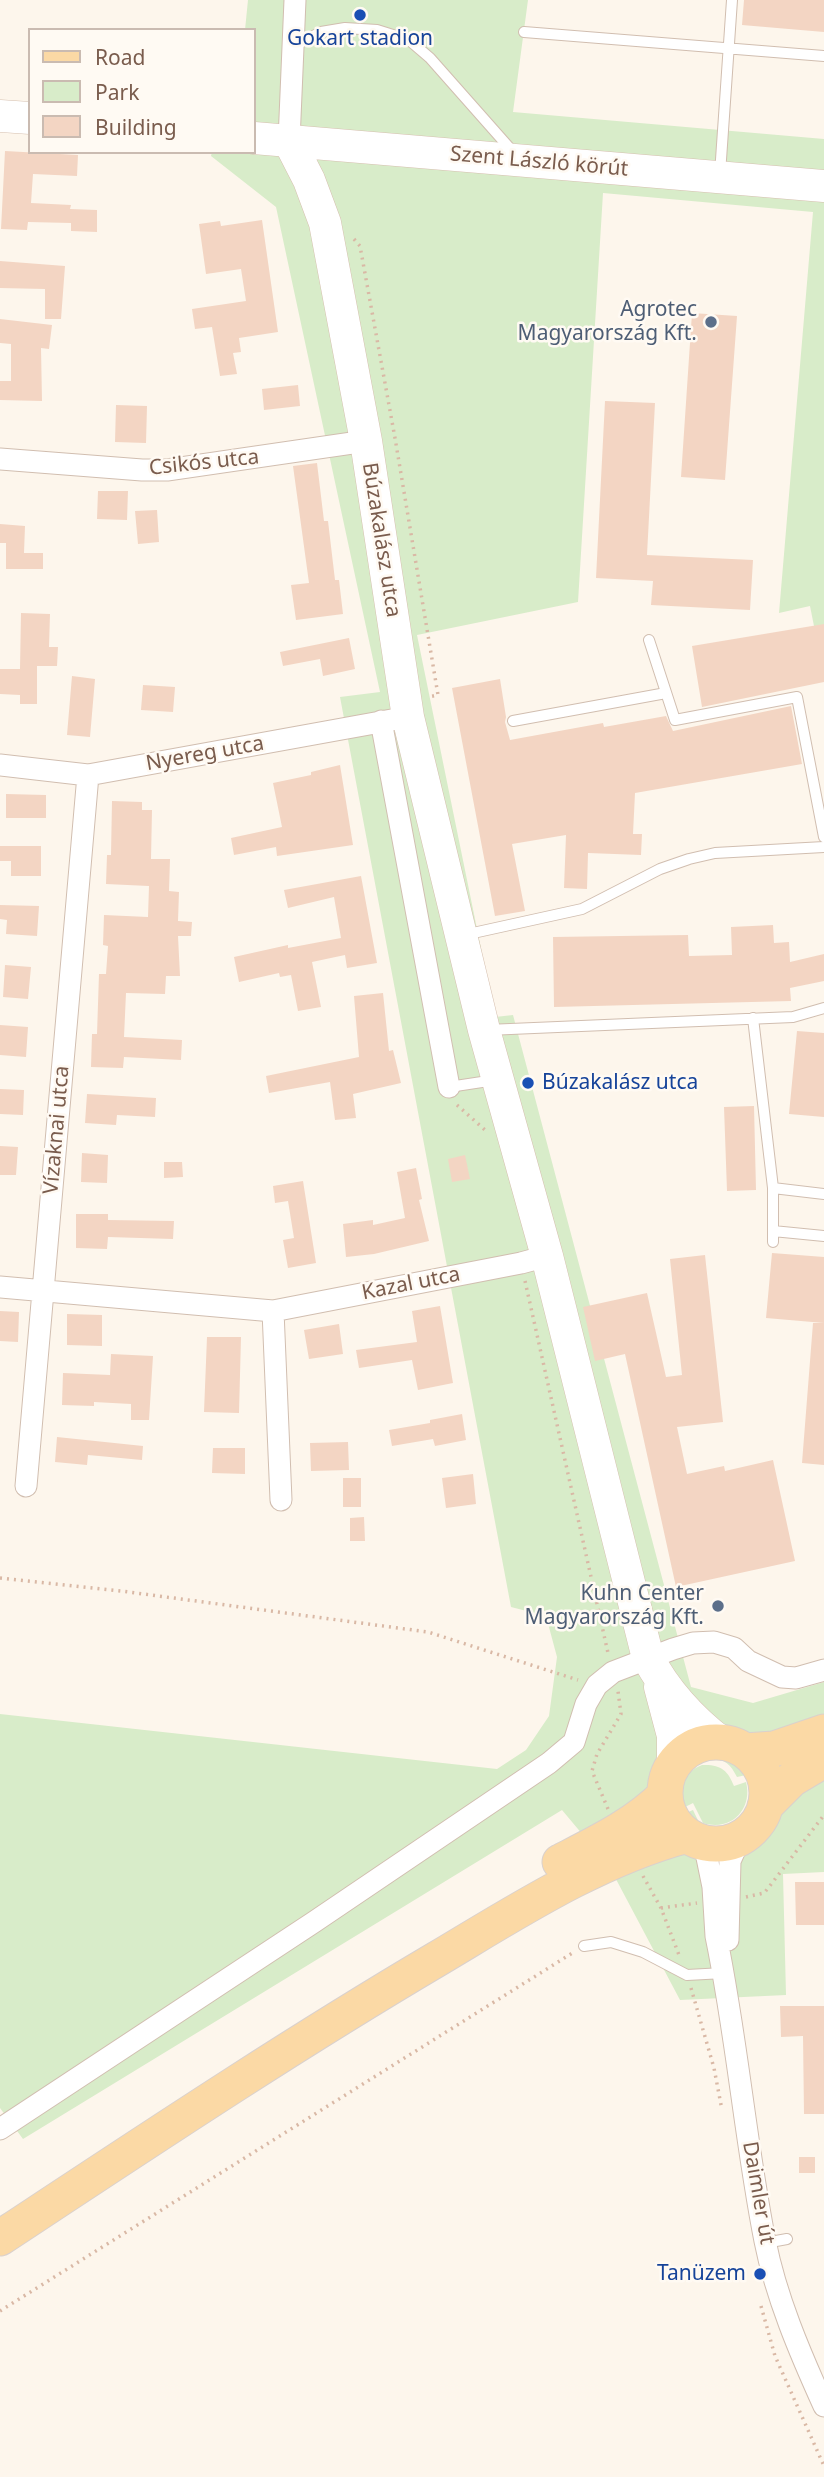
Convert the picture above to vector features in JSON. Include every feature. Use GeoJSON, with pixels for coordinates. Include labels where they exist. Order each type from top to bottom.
{"type":"FeatureCollection","features":[{"type":"Feature","properties":{"kind":"main road"},"geometry":{"type":"LineString","coordinates":[[0,2215],[230,2060],[514,1887],[610,1837],[647,1814],[694,1748],[712,1743],[774,1749],[824,1732]]}},
{"type":"Feature","properties":{"kind":"main road"},"geometry":{"type":"LineString","coordinates":[[733,1747],[758,1764],[765,1780],[765,1807]]}},
{"type":"Feature","properties":{"kind":"main road"},"geometry":{"type":"LineString","coordinates":[[0,2238],[271,2059],[570,1882],[659,1843],[696,1839],[723,1844],[740,1839],[751,1830],[765,1807],[792,1779],[824,1760]]}},
{"type":"Feature","properties":{"kind":"main road"},"geometry":{"type":"LineString","coordinates":[[669,1781],[670,1814],[680,1829],[696,1839]]}},
{"type":"Feature","properties":{"kind":"street"},"geometry":{"type":"LineString","coordinates":[[289,141],[295,0]]}},
{"type":"Feature","properties":{"kind":"street"},"geometry":{"type":"LineString","coordinates":[[0,116],[28,118]]}},
{"type":"Feature","properties":{"kind":"street","name":"Szent László körút"},"geometry":{"type":"LineString","coordinates":[[256,138],[824,186]]}},
{"type":"Feature","properties":{"kind":"street","name":"Búzakalász utca"},"geometry":{"type":"LineString","coordinates":[[289,141],[309,180],[325,223],[366,441],[395,719],[449,1087]]}},
{"type":"Feature","properties":{"kind":"street","name":"Csikós utca"},"geometry":{"type":"LineString","coordinates":[[0,459],[167,470],[366,441]]}},
{"type":"Feature","properties":{"kind":"street","name":"Búzakalász utca"},"geometry":{"type":"LineString","coordinates":[[395,719],[461,936],[497,1079],[534,1259],[673,1736],[669,1781]]}},
{"type":"Feature","properties":{"kind":"street","name":"Nyereg utca"},"geometry":{"type":"LineString","coordinates":[[0,765],[88,775],[395,719]]}},
{"type":"Feature","properties":{"kind":"street","name":"Vízaknai utca"},"geometry":{"type":"LineString","coordinates":[[26,1486],[88,775]]}},
{"type":"Feature","properties":{"kind":"street","name":"Kazal utca"},"geometry":{"type":"LineString","coordinates":[[0,1287],[273,1311],[534,1259]]}},
{"type":"Feature","properties":{"kind":"street"},"geometry":{"type":"LineString","coordinates":[[273,1311],[281,1500]]}},
{"type":"Feature","properties":{"kind":"street"},"geometry":{"type":"LineString","coordinates":[[0,2129],[540,1770],[575,1742],[586,1704],[605,1679],[652,1665],[693,1643],[714,1642],[734,1648],[748,1661],[782,1677],[796,1678],[824,1670]]}},
{"type":"Feature","properties":{"kind":"street","name":"Búzakalász utca"},"geometry":{"type":"LineString","coordinates":[[652,1665],[694,1721],[733,1747]]}},
{"type":"Feature","properties":{"kind":"street","name":"Daimler út"},"geometry":{"type":"LineString","coordinates":[[696,1839],[713,1887],[716,1936],[765,2243],[784,2308],[824,2406]]}},
{"type":"Feature","properties":{"kind":"street","name":"Daimler út"},"geometry":{"type":"LineString","coordinates":[[724,1973],[728,1938],[730,1861],[740,1839]]}},
{"type":"Feature","properties":{"kind":"lane"},"geometry":{"type":"LineString","coordinates":[[720,177],[732,0]]}},
{"type":"Feature","properties":{"kind":"lane"},"geometry":{"type":"LineString","coordinates":[[292,47],[321,32],[337,29],[366,29],[400,36],[430,58],[520,161]]}},
{"type":"Feature","properties":{"kind":"lane"},"geometry":{"type":"LineString","coordinates":[[524,32],[824,56]]}},
{"type":"Feature","properties":{"kind":"lane"},"geometry":{"type":"LineString","coordinates":[[469,156],[489,147],[493,135],[488,124]]}},
{"type":"Feature","properties":{"kind":"lane"},"geometry":{"type":"LineString","coordinates":[[649,640],[675,720],[797,697],[824,836]]}},
{"type":"Feature","properties":{"kind":"lane"},"geometry":{"type":"LineString","coordinates":[[513,721],[666,693]]}},
{"type":"Feature","properties":{"kind":"lane"},"geometry":{"type":"LineString","coordinates":[[461,936],[582,909],[660,869],[689,859],[715,853],[824,847]]}},
{"type":"Feature","properties":{"kind":"lane"},"geometry":{"type":"LineString","coordinates":[[484,1030],[793,1017],[824,1008]]}},
{"type":"Feature","properties":{"kind":"lane"},"geometry":{"type":"LineString","coordinates":[[753,1018],[773,1188],[773,1237],[824,1236]]}},
{"type":"Feature","properties":{"kind":"lane"},"geometry":{"type":"LineString","coordinates":[[449,1087],[497,1079]]}},
{"type":"Feature","properties":{"kind":"lane"},"geometry":{"type":"LineString","coordinates":[[773,1188],[824,1194]]}},
{"type":"Feature","properties":{"kind":"lane"},"geometry":{"type":"LineString","coordinates":[[584,1946],[611,1942],[643,1952],[687,1975],[724,1973]]}},
{"type":"Feature","properties":{"kind":"lane"},"geometry":{"type":"LineString","coordinates":[[765,2243],[787,2239]]}},
{"type":"Feature","properties":{"kind":"path"},"geometry":{"type":"LineString","coordinates":[[449,1087],[455,1103],[488,1132]]}},
{"type":"Feature","properties":{"kind":"path"},"geometry":{"type":"LineString","coordinates":[[0,1578],[121,1591],[428,1632],[605,1679],[534,1259]]}},
{"type":"Feature","properties":{"kind":"path"},"geometry":{"type":"LineString","coordinates":[[611,1816],[592,1771],[597,1754],[621,1714],[619,1694]]}},
{"type":"Feature","properties":{"kind":"path"},"geometry":{"type":"LineString","coordinates":[[740,1898],[764,1893],[824,1815]]}},
{"type":"Feature","properties":{"kind":"path"},"geometry":{"type":"LineString","coordinates":[[640,1871],[661,1908],[687,1975]]}},
{"type":"Feature","properties":{"kind":"path"},"geometry":{"type":"LineString","coordinates":[[661,1908],[702,1902]]}},
{"type":"Feature","properties":{"kind":"path"},"geometry":{"type":"LineString","coordinates":[[0,2311],[584,1946]]}},
{"type":"Feature","properties":{"kind":"green space"},"geometry":{"type":"Polygon","coordinates":[[[248,0],[528,0],[513,112],[824,139],[824,676],[810,606],[779,613],[813,212],[603,193],[578,602],[417,635],[495,1017],[513,1015],[691,1687],[753,1703],[824,1682],[824,1872],[783,1874],[786,1995],[680,2000],[609,1866],[562,1810],[23,2139],[0,2108],[0,1714],[497,1769],[526,1750],[549,1716],[557,1657],[546,1616],[511,1607],[340,697],[380,692],[276,207],[211,156],[256,154],[256,28],[245,28],[248,0]],[[707,1759],[684,1774],[676,1797],[681,1815],[693,1810],[701,1825],[717,1830],[728,1829],[744,1819],[754,1794],[751,1774],[737,1777],[726,1762],[707,1759]]]}},
{"type":"Feature","properties":{"kind":"green space"},"geometry":{"type":"Polygon","coordinates":[[[702,1765],[722,1769],[734,1786],[746,1782],[743,1809],[731,1821],[713,1825],[703,1823],[693,1803],[683,1808],[680,1794],[683,1782],[690,1772],[702,1765]]]}},
{"type":"Feature","properties":{"kind":"building"},"geometry":{"type":"Polygon","coordinates":[[[744,0],[824,0],[824,32],[742,25],[744,0]]]}},
{"type":"Feature","properties":{"kind":"building"},"geometry":{"type":"Polygon","coordinates":[[[5,151],[78,155],[77,176],[33,174],[31,203],[71,205],[70,209],[97,210],[97,232],[71,231],[71,223],[28,222],[27,230],[1,229],[5,151]]]}},
{"type":"Feature","properties":{"kind":"building"},"geometry":{"type":"Polygon","coordinates":[[[262,220],[278,332],[239,338],[241,352],[233,353],[237,374],[220,376],[212,327],[195,329],[192,309],[246,301],[241,269],[206,274],[199,224],[220,221],[221,226],[262,220]]]}},
{"type":"Feature","properties":{"kind":"building"},"geometry":{"type":"Polygon","coordinates":[[[0,261],[65,266],[61,319],[45,319],[45,289],[0,288],[0,261]]]}},
{"type":"Feature","properties":{"kind":"building"},"geometry":{"type":"Polygon","coordinates":[[[692,313],[737,316],[725,480],[681,477],[692,313]]]}},
{"type":"Feature","properties":{"kind":"building"},"geometry":{"type":"Polygon","coordinates":[[[0,319],[52,325],[49,349],[41,348],[42,401],[0,400],[0,381],[11,381],[11,344],[0,343],[0,319]]]}},
{"type":"Feature","properties":{"kind":"building"},"geometry":{"type":"Polygon","coordinates":[[[298,385],[300,406],[264,410],[262,389],[298,385]]]}},
{"type":"Feature","properties":{"kind":"building"},"geometry":{"type":"Polygon","coordinates":[[[605,401],[655,403],[647,555],[753,560],[750,610],[651,605],[653,581],[596,578],[605,401]]]}},
{"type":"Feature","properties":{"kind":"building"},"geometry":{"type":"Polygon","coordinates":[[[116,405],[147,406],[146,443],[115,442],[116,405]]]}},
{"type":"Feature","properties":{"kind":"building"},"geometry":{"type":"Polygon","coordinates":[[[317,463],[324,521],[328,521],[335,580],[339,580],[343,614],[296,620],[291,585],[309,583],[293,466],[317,463]]]}},
{"type":"Feature","properties":{"kind":"building"},"geometry":{"type":"Polygon","coordinates":[[[98,491],[128,491],[127,520],[97,519],[98,491]]]}},
{"type":"Feature","properties":{"kind":"building"},"geometry":{"type":"Polygon","coordinates":[[[157,510],[159,542],[138,544],[135,511],[157,510]]]}},
{"type":"Feature","properties":{"kind":"building"},"geometry":{"type":"Polygon","coordinates":[[[0,524],[25,526],[24,553],[43,553],[43,569],[6,569],[6,543],[0,543],[0,524]]]}},
{"type":"Feature","properties":{"kind":"building"},"geometry":{"type":"Polygon","coordinates":[[[21,613],[50,614],[49,647],[58,647],[57,666],[37,666],[37,704],[20,704],[20,695],[0,694],[0,669],[20,669],[21,613]]]}},
{"type":"Feature","properties":{"kind":"building"},"geometry":{"type":"Polygon","coordinates":[[[824,624],[824,682],[702,707],[692,646],[824,624]]]}},
{"type":"Feature","properties":{"kind":"building"},"geometry":{"type":"Polygon","coordinates":[[[349,638],[355,669],[323,676],[320,659],[283,666],[280,652],[349,638]]]}},
{"type":"Feature","properties":{"kind":"building"},"geometry":{"type":"Polygon","coordinates":[[[72,676],[95,679],[90,737],[67,735],[72,676]]]}},
{"type":"Feature","properties":{"kind":"building"},"geometry":{"type":"Polygon","coordinates":[[[500,679],[510,740],[603,723],[604,727],[666,716],[673,731],[791,706],[802,764],[635,793],[633,834],[642,834],[641,855],[588,853],[587,889],[564,888],[566,835],[512,844],[525,911],[495,916],[452,688],[500,679]]]}},
{"type":"Feature","properties":{"kind":"building"},"geometry":{"type":"Polygon","coordinates":[[[143,685],[175,687],[173,712],[141,710],[143,685]]]}},
{"type":"Feature","properties":{"kind":"building"},"geometry":{"type":"Polygon","coordinates":[[[340,765],[353,845],[277,856],[276,847],[234,855],[231,838],[282,827],[273,783],[311,775],[311,772],[340,765]]]}},
{"type":"Feature","properties":{"kind":"building"},"geometry":{"type":"Polygon","coordinates":[[[6,794],[46,795],[46,818],[6,818],[6,794]]]}},
{"type":"Feature","properties":{"kind":"building"},"geometry":{"type":"Polygon","coordinates":[[[112,801],[142,802],[142,810],[152,810],[151,859],[170,859],[169,891],[179,892],[178,921],[192,922],[191,936],[178,936],[180,976],[166,976],[165,994],[126,993],[124,1037],[182,1040],[181,1060],[124,1057],[123,1068],[91,1067],[92,1034],[97,1034],[99,974],[106,974],[108,946],[103,945],[104,915],[148,917],[149,886],[106,884],[107,855],[111,855],[112,801]]]}},
{"type":"Feature","properties":{"kind":"building"},"geometry":{"type":"Polygon","coordinates":[[[0,846],[41,846],[41,876],[11,876],[11,861],[0,861],[0,846]]]}},
{"type":"Feature","properties":{"kind":"building"},"geometry":{"type":"Polygon","coordinates":[[[361,876],[377,963],[347,968],[345,955],[312,962],[321,1007],[298,1011],[291,975],[280,977],[279,973],[239,982],[234,957],[288,945],[288,948],[341,938],[334,897],[288,908],[284,890],[361,876]]]}},
{"type":"Feature","properties":{"kind":"building"},"geometry":{"type":"Polygon","coordinates":[[[0,905],[39,906],[37,936],[6,934],[7,920],[0,919],[0,905]]]}},
{"type":"Feature","properties":{"kind":"building"},"geometry":{"type":"Polygon","coordinates":[[[773,925],[774,943],[789,942],[790,962],[824,954],[824,981],[790,988],[791,1001],[554,1007],[553,937],[688,935],[689,956],[732,955],[731,927],[773,925]]]}},
{"type":"Feature","properties":{"kind":"building"},"geometry":{"type":"Polygon","coordinates":[[[5,965],[31,967],[28,999],[3,997],[5,965]]]}},
{"type":"Feature","properties":{"kind":"building"},"geometry":{"type":"Polygon","coordinates":[[[383,993],[389,1051],[393,1050],[401,1083],[353,1094],[356,1118],[335,1120],[330,1082],[269,1093],[266,1076],[359,1057],[354,996],[383,993]]]}},
{"type":"Feature","properties":{"kind":"building"},"geometry":{"type":"Polygon","coordinates":[[[0,1025],[28,1027],[26,1057],[0,1055],[0,1025]]]}},
{"type":"Feature","properties":{"kind":"building"},"geometry":{"type":"Polygon","coordinates":[[[797,1031],[824,1033],[824,1117],[789,1114],[797,1031]]]}},
{"type":"Feature","properties":{"kind":"building"},"geometry":{"type":"Polygon","coordinates":[[[0,1089],[24,1090],[23,1115],[0,1114],[0,1089]]]}},
{"type":"Feature","properties":{"kind":"building"},"geometry":{"type":"Polygon","coordinates":[[[87,1094],[156,1098],[155,1117],[117,1115],[116,1125],[85,1123],[87,1094]]]}},
{"type":"Feature","properties":{"kind":"building"},"geometry":{"type":"Polygon","coordinates":[[[754,1106],[756,1190],[727,1191],[724,1107],[754,1106]]]}},
{"type":"Feature","properties":{"kind":"building"},"geometry":{"type":"Polygon","coordinates":[[[0,1146],[18,1147],[16,1175],[0,1175],[0,1146]]]}},
{"type":"Feature","properties":{"kind":"building"},"geometry":{"type":"Polygon","coordinates":[[[82,1153],[108,1155],[107,1183],[81,1182],[82,1153]]]}},
{"type":"Feature","properties":{"kind":"building"},"geometry":{"type":"Polygon","coordinates":[[[465,1155],[470,1179],[452,1182],[448,1159],[465,1155]]]}},
{"type":"Feature","properties":{"kind":"building"},"geometry":{"type":"Polygon","coordinates":[[[164,1162],[182,1162],[183,1177],[164,1178],[164,1162]]]}},
{"type":"Feature","properties":{"kind":"building"},"geometry":{"type":"Polygon","coordinates":[[[416,1168],[422,1199],[419,1200],[429,1241],[374,1254],[346,1257],[343,1224],[373,1220],[373,1225],[405,1218],[397,1172],[416,1168]]]}},
{"type":"Feature","properties":{"kind":"building"},"geometry":{"type":"Polygon","coordinates":[[[303,1181],[316,1263],[288,1268],[283,1240],[294,1238],[288,1201],[275,1203],[273,1186],[303,1181]]]}},
{"type":"Feature","properties":{"kind":"building"},"geometry":{"type":"Polygon","coordinates":[[[76,1214],[108,1214],[108,1220],[174,1221],[173,1239],[108,1237],[107,1249],[76,1248],[76,1214]]]}},
{"type":"Feature","properties":{"kind":"building"},"geometry":{"type":"Polygon","coordinates":[[[772,1253],[824,1257],[824,1323],[766,1318],[772,1253]]]}},
{"type":"Feature","properties":{"kind":"building"},"geometry":{"type":"Polygon","coordinates":[[[705,1255],[723,1422],[677,1427],[687,1474],[724,1466],[725,1471],[773,1460],[795,1561],[676,1587],[625,1354],[595,1361],[583,1307],[647,1293],[666,1377],[682,1375],[670,1259],[705,1255]]]}},
{"type":"Feature","properties":{"kind":"building"},"geometry":{"type":"Polygon","coordinates":[[[440,1306],[453,1383],[418,1390],[412,1360],[359,1368],[356,1350],[417,1342],[412,1311],[440,1306]]]}},
{"type":"Feature","properties":{"kind":"building"},"geometry":{"type":"Polygon","coordinates":[[[0,1311],[19,1312],[18,1342],[0,1341],[0,1311]]]}},
{"type":"Feature","properties":{"kind":"building"},"geometry":{"type":"Polygon","coordinates":[[[67,1314],[102,1315],[102,1346],[67,1345],[67,1314]]]}},
{"type":"Feature","properties":{"kind":"building"},"geometry":{"type":"Polygon","coordinates":[[[813,1323],[824,1323],[824,1465],[802,1463],[813,1323]]]}},
{"type":"Feature","properties":{"kind":"building"},"geometry":{"type":"Polygon","coordinates":[[[339,1324],[343,1354],[309,1359],[304,1330],[339,1324]]]}},
{"type":"Feature","properties":{"kind":"building"},"geometry":{"type":"Polygon","coordinates":[[[207,1337],[241,1337],[239,1413],[204,1412],[207,1337]]]}},
{"type":"Feature","properties":{"kind":"building"},"geometry":{"type":"Polygon","coordinates":[[[111,1354],[153,1356],[149,1420],[131,1420],[131,1404],[94,1402],[94,1406],[62,1405],[63,1373],[110,1375],[111,1354]]]}},
{"type":"Feature","properties":{"kind":"building"},"geometry":{"type":"Polygon","coordinates":[[[462,1414],[466,1440],[435,1446],[433,1439],[392,1446],[389,1430],[462,1414]]]}},
{"type":"Feature","properties":{"kind":"building"},"geometry":{"type":"Polygon","coordinates":[[[57,1437],[143,1446],[142,1460],[88,1455],[87,1465],[55,1462],[57,1437]]]}},
{"type":"Feature","properties":{"kind":"building"},"geometry":{"type":"Polygon","coordinates":[[[348,1442],[349,1470],[311,1471],[310,1443],[348,1442]]]}},
{"type":"Feature","properties":{"kind":"building"},"geometry":{"type":"Polygon","coordinates":[[[213,1448],[245,1448],[245,1474],[212,1473],[213,1448]]]}},
{"type":"Feature","properties":{"kind":"building"},"geometry":{"type":"Polygon","coordinates":[[[473,1474],[476,1504],[446,1508],[442,1478],[473,1474]]]}},
{"type":"Feature","properties":{"kind":"building"},"geometry":{"type":"Polygon","coordinates":[[[343,1478],[361,1478],[361,1507],[343,1507],[343,1478]]]}},
{"type":"Feature","properties":{"kind":"building"},"geometry":{"type":"Polygon","coordinates":[[[364,1517],[365,1541],[350,1541],[350,1518],[364,1517]]]}},
{"type":"Feature","properties":{"kind":"building"},"geometry":{"type":"Polygon","coordinates":[[[795,1882],[824,1882],[824,1925],[796,1925],[795,1882]]]}},
{"type":"Feature","properties":{"kind":"building"},"geometry":{"type":"Polygon","coordinates":[[[780,2006],[824,2006],[824,2114],[804,2114],[803,2036],[781,2037],[780,2006]]]}},
{"type":"Feature","properties":{"kind":"building"},"geometry":{"type":"Polygon","coordinates":[[[799,2157],[815,2157],[815,2173],[799,2173],[799,2157]]]}},
{"type":"Feature","properties":{"kind":"place","name":"Gokart stadion"},"geometry":{"type":"Point","coordinates":[360,15]}},
{"type":"Feature","properties":{"kind":"place","name":"Agrotec Magyarország Kft."},"geometry":{"type":"Point","coordinates":[711,322]}},
{"type":"Feature","properties":{"kind":"place","name":"Búzakalász utca"},"geometry":{"type":"Point","coordinates":[528,1083]}},
{"type":"Feature","properties":{"kind":"place","name":"Kuhn Center Magyarország Kft."},"geometry":{"type":"Point","coordinates":[718,1606]}},
{"type":"Feature","properties":{"kind":"place","name":"Tanüzem"},"geometry":{"type":"Point","coordinates":[760,2274]}}]}
